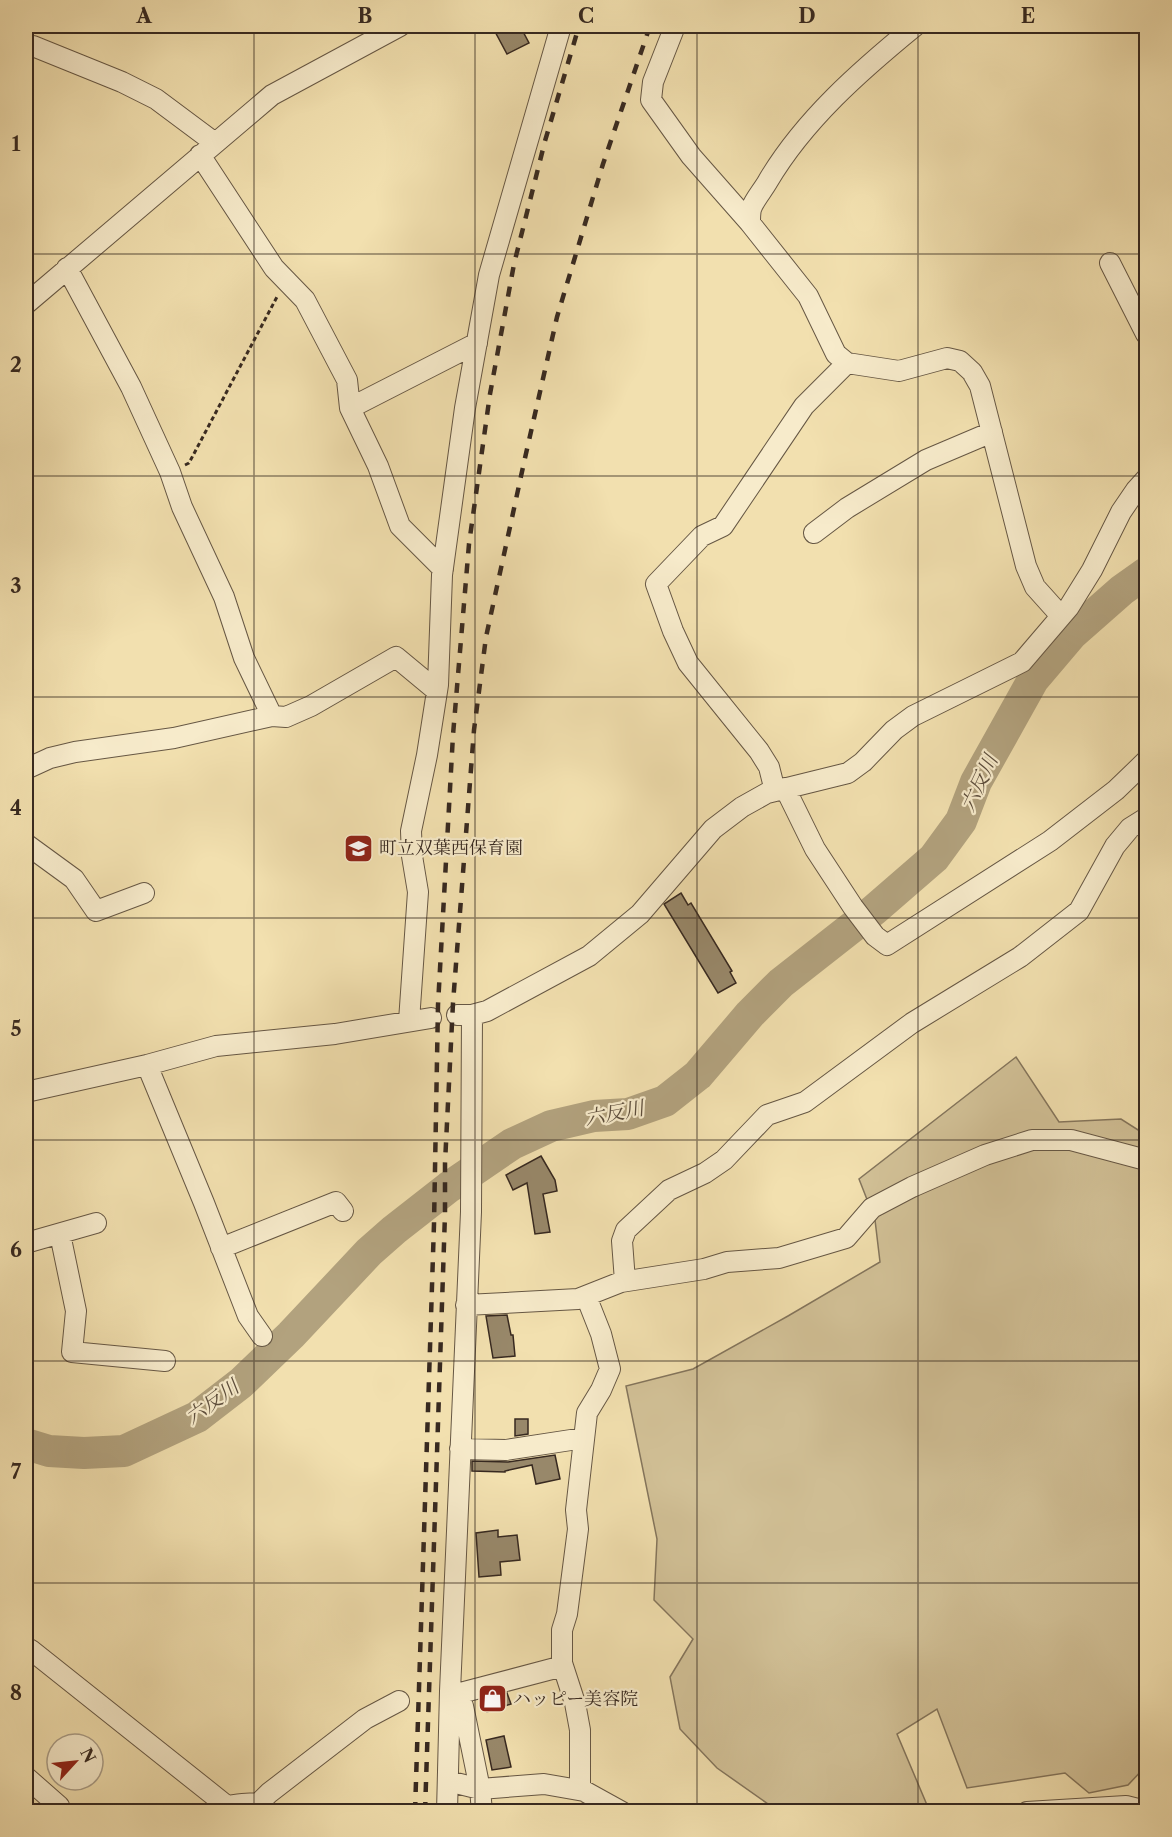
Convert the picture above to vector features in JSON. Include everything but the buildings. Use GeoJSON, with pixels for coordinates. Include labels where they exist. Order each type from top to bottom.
{"type":"FeatureCollection","features":[{"type":"Feature","properties":{"kind":"street"},"geometry":{"type":"LineString","coordinates":[[26,304],[272,95],[400,26]]}},
{"type":"Feature","properties":{"kind":"street"},"geometry":{"type":"LineString","coordinates":[[409,1021],[418,892],[412,856],[411,831],[437,691],[443,568],[465,408],[489,275],[561,26]]}},
{"type":"Feature","properties":{"kind":"street"},"geometry":{"type":"LineString","coordinates":[[675,26],[653,82],[651,100],[691,156],[750,222],[808,296],[836,354],[847,363],[899,370],[947,358],[960,361],[972,372],[980,386],[1026,566],[1035,587],[1061,616]]}},
{"type":"Feature","properties":{"kind":"street"},"geometry":{"type":"LineString","coordinates":[[750,222],[751,209],[775,169],[806,128],[887,48],[915,26]]}},
{"type":"Feature","properties":{"kind":"street"},"geometry":{"type":"LineString","coordinates":[[26,47],[33,46],[122,82],[156,99],[208,149],[274,268],[305,300],[347,380],[350,408],[378,466],[400,526],[443,568]]}},
{"type":"Feature","properties":{"kind":"street"},"geometry":{"type":"LineString","coordinates":[[1110,263],[1146,334]]}},
{"type":"Feature","properties":{"kind":"street"},"geometry":{"type":"LineString","coordinates":[[67,268],[131,387],[170,472],[182,507],[224,597],[244,658],[272,716]]}},
{"type":"Feature","properties":{"kind":"street"},"geometry":{"type":"LineString","coordinates":[[350,408],[477,343]]}},
{"type":"Feature","properties":{"kind":"street"},"geometry":{"type":"LineString","coordinates":[[847,363],[804,406],[723,526],[702,536],[656,584],[673,631],[688,663],[759,751],[814,849],[853,907],[875,936],[888,945],[1050,841],[1116,790],[1146,761]]}},
{"type":"Feature","properties":{"kind":"street"},"geometry":{"type":"LineString","coordinates":[[814,533],[847,508],[926,460],[992,432]]}},
{"type":"Feature","properties":{"kind":"street"},"geometry":{"type":"LineString","coordinates":[[447,1812],[471,1212],[471,1148],[465,1015],[487,1011],[589,956],[640,914],[713,829],[742,807],[767,793],[848,773],[863,762],[894,730],[913,716],[1022,662],[1069,607],[1092,570],[1121,512],[1146,479]]}},
{"type":"Feature","properties":{"kind":"street"},"geometry":{"type":"LineString","coordinates":[[26,769],[50,758],[75,752],[174,738],[272,716],[286,717],[311,706],[396,657],[437,691]]}},
{"type":"Feature","properties":{"kind":"street"},"geometry":{"type":"LineString","coordinates":[[625,1281],[622,1241],[626,1230],[669,1190],[705,1173],[724,1160],[767,1115],[805,1102],[912,1023],[1020,957],[1080,911],[1115,846],[1130,828],[1146,818]]}},
{"type":"Feature","properties":{"kind":"street"},"geometry":{"type":"LineString","coordinates":[[26,844],[74,879],[96,911],[144,893]]}},
{"type":"Feature","properties":{"kind":"street"},"geometry":{"type":"LineString","coordinates":[[26,1092],[147,1065],[216,1046],[335,1034],[431,1018]]}},
{"type":"Feature","properties":{"kind":"street"},"geometry":{"type":"LineString","coordinates":[[147,1065],[248,1316],[262,1336]]}},
{"type":"Feature","properties":{"kind":"street"},"geometry":{"type":"LineString","coordinates":[[466,1305],[579,1299],[625,1281],[704,1269],[727,1262],[780,1258],[846,1238],[872,1208],[912,1187],[985,1155],[1032,1140],[1071,1140],[1146,1160]]}},
{"type":"Feature","properties":{"kind":"street"},"geometry":{"type":"LineString","coordinates":[[221,1248],[336,1202],[343,1211]]}},
{"type":"Feature","properties":{"kind":"street"},"geometry":{"type":"LineString","coordinates":[[26,1243],[96,1223]]}},
{"type":"Feature","properties":{"kind":"street"},"geometry":{"type":"LineString","coordinates":[[60,1234],[76,1311],[72,1352],[165,1361]]}},
{"type":"Feature","properties":{"kind":"street"},"geometry":{"type":"LineString","coordinates":[[580,1790],[580,1730],[575,1703],[563,1666],[562,1630],[567,1614],[578,1529],[576,1510],[587,1413],[610,1369],[601,1334],[586,1296]]}},
{"type":"Feature","properties":{"kind":"street"},"geometry":{"type":"LineString","coordinates":[[460,1449],[506,1450],[584,1438]]}},
{"type":"Feature","properties":{"kind":"street"},"geometry":{"type":"LineString","coordinates":[[26,1654],[31,1650],[227,1806],[254,1803],[263,1808],[268,1792],[365,1719],[399,1701]]}},
{"type":"Feature","properties":{"kind":"street"},"geometry":{"type":"LineString","coordinates":[[451,1693],[563,1666]]}},
{"type":"Feature","properties":{"kind":"street"},"geometry":{"type":"LineString","coordinates":[[451,1693],[463,1706],[480,1789],[482,1812]]}},
{"type":"Feature","properties":{"kind":"street"},"geometry":{"type":"LineString","coordinates":[[26,1777],[58,1806],[54,1812]]}},
{"type":"Feature","properties":{"kind":"street"},"geometry":{"type":"LineString","coordinates":[[448,1781],[480,1789],[544,1784],[580,1790],[622,1812]]}},
{"type":"Feature","properties":{"kind":"street"},"geometry":{"type":"LineString","coordinates":[[1027,1812],[1126,1806],[1146,1811]]}},
{"type":"Feature","properties":{"kind":"path"},"geometry":{"type":"LineString","coordinates":[[170,472],[189,463],[285,280]]}},
{"type":"Feature","properties":{"kind":"shaded area"},"geometry":{"type":"Polygon","coordinates":[[[1016,1057],[1059,1122],[1121,1119],[1146,1135],[1146,1766],[1128,1785],[1089,1793],[1065,1773],[967,1788],[937,1709],[897,1734],[927,1805],[904,1811],[778,1811],[717,1768],[680,1729],[670,1677],[693,1639],[654,1600],[657,1539],[626,1386],[693,1369],[880,1262],[875,1220],[859,1179],[1016,1057]]]}},
{"type":"Feature","properties":{"kind":"waterway","name":"六反川"},"geometry":{"type":"LineString","coordinates":[[26,1444],[49,1451],[84,1453],[124,1451],[197,1417],[241,1383],[291,1335],[369,1252],[394,1230],[449,1187],[512,1144],[551,1126],[594,1116],[628,1114],[665,1101],[698,1075],[750,1014],[781,983],[874,910],[934,858],[961,821],[976,782],[1033,680],[1072,634],[1122,590],[1146,573]]}},
{"type":"Feature","properties":{"kind":"railway"},"geometry":{"type":"LineString","coordinates":[[415,1812],[434,1224],[438,1005],[453,735],[469,544],[490,394],[514,264],[545,141],[579,26]]}},
{"type":"Feature","properties":{"kind":"railway"},"geometry":{"type":"LineString","coordinates":[[425,1812],[445,1163],[453,1003],[474,730],[486,637],[557,317],[603,164],[650,26]]}},
{"type":"Feature","properties":{"kind":"place","name":"町立双葉西保育園"},"geometry":{"type":"Point","coordinates":[358,848]}},
{"type":"Feature","properties":{"kind":"place","name":"ハッピー美容院"},"geometry":{"type":"Point","coordinates":[492,1699]}}]}
